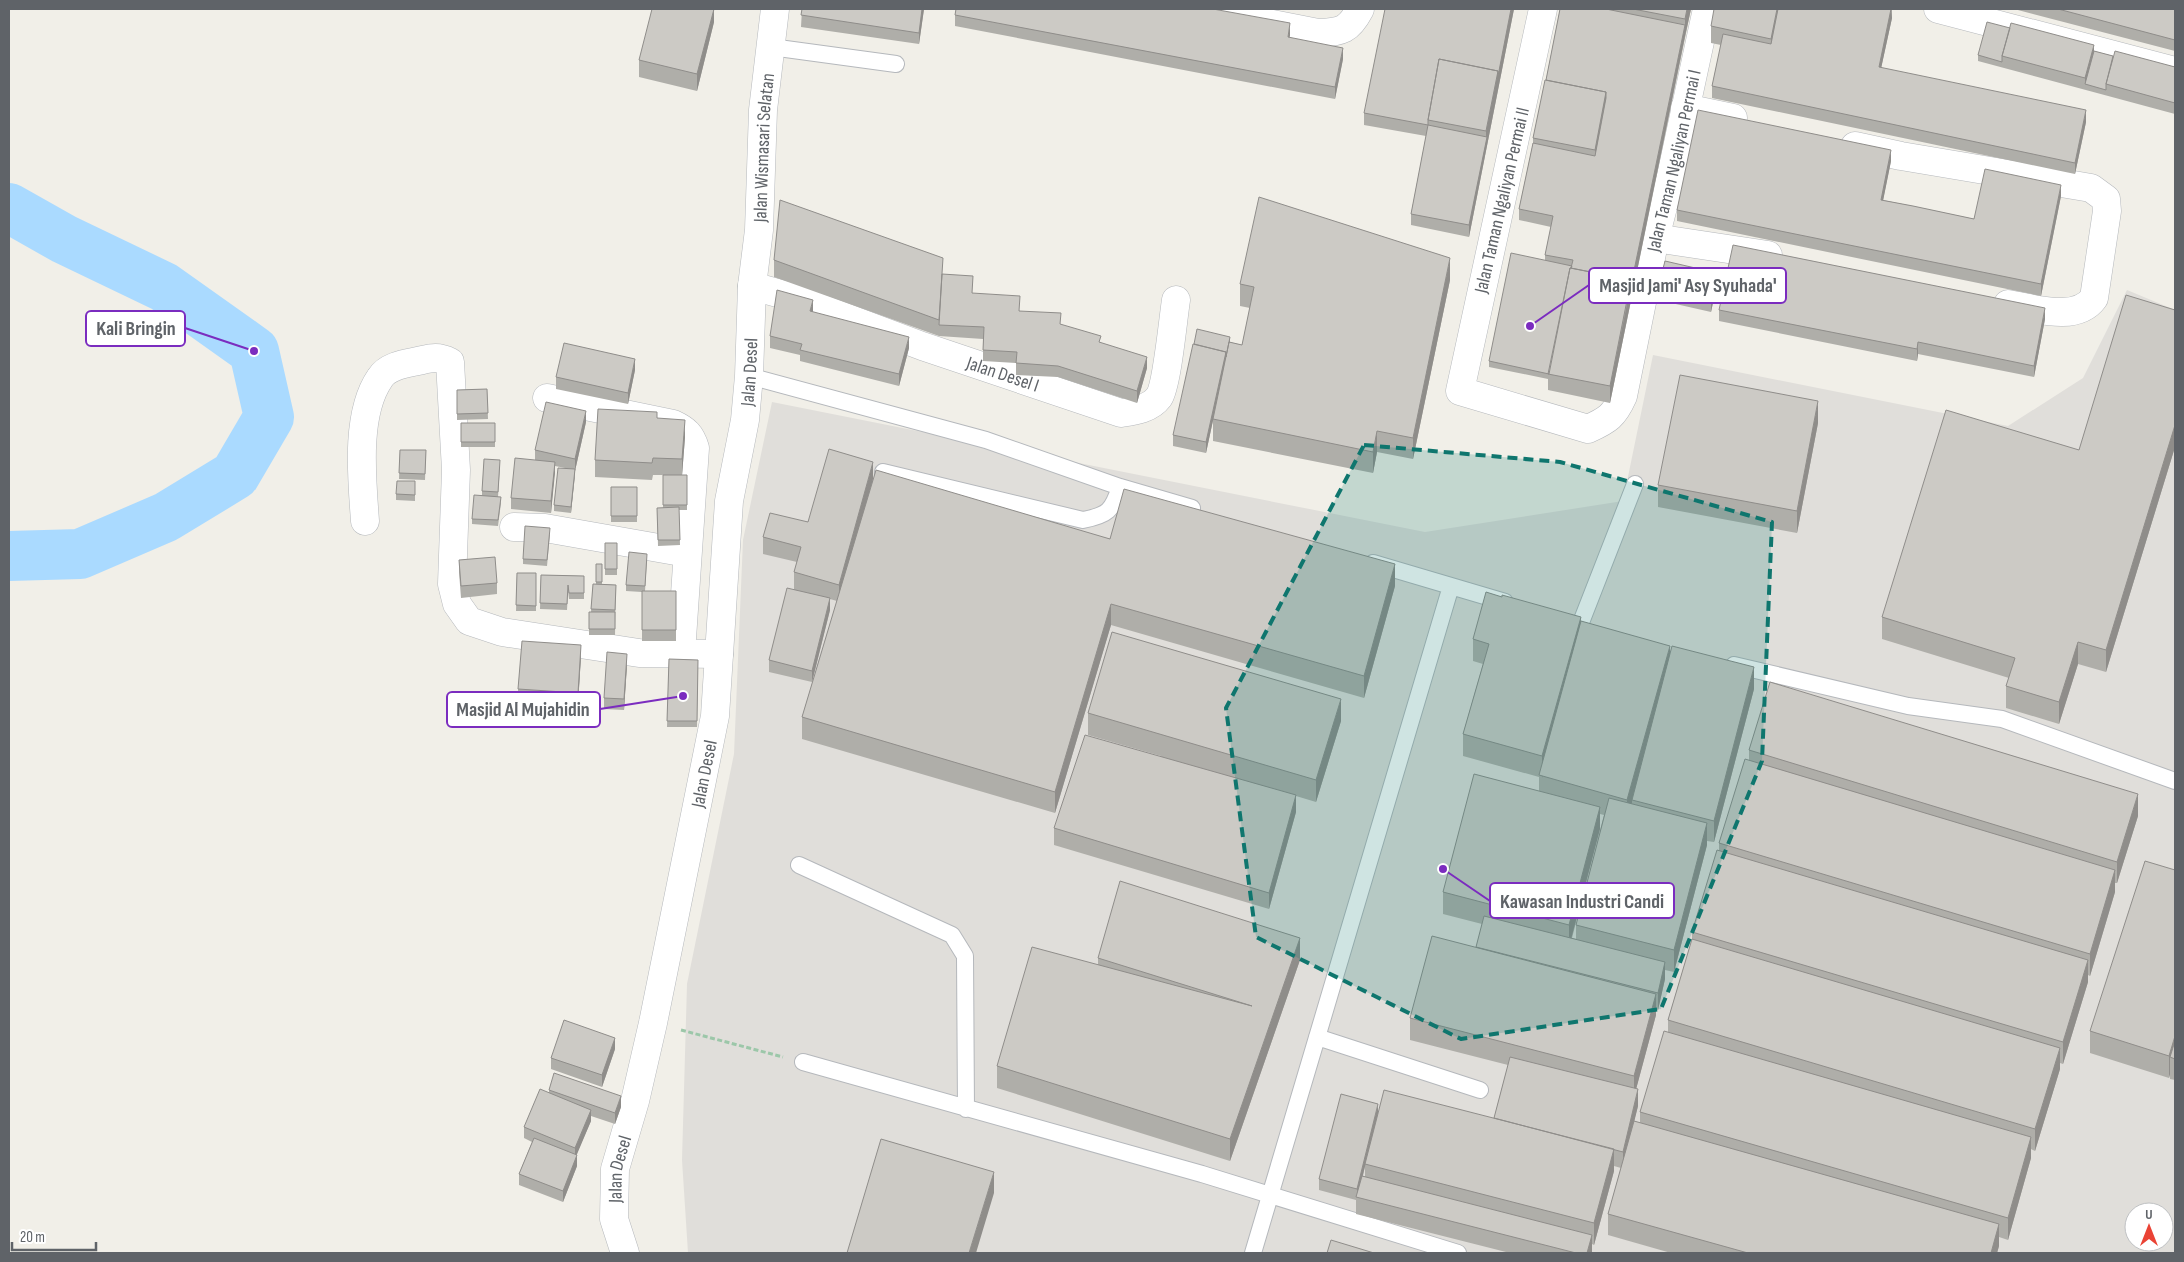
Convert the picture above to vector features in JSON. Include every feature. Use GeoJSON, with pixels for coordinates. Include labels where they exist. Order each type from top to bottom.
{"type":"FeatureCollection","features":[{"type":"Feature","properties":{"kind":"street","name":"Jalan Wismasari Selatan"},"geometry":{"type":"LineString","coordinates":[[752,286],[759,230],[763,110],[775,9]]}},
{"type":"Feature","properties":{"kind":"street"},"geometry":{"type":"LineString","coordinates":[[1195,9],[1318,33],[1336,32],[1351,25],[1360,9]]}},
{"type":"Feature","properties":{"kind":"street","name":"Jalan Taman Ngaliyan Permai II"},"geometry":{"type":"LineString","coordinates":[[1460,391],[1543,9]]}},
{"type":"Feature","properties":{"kind":"street","name":"Jalan Taman Ngaliyan Permai I"},"geometry":{"type":"LineString","coordinates":[[1460,391],[1588,429],[1607,421],[1616,412],[1624,396],[1655,238],[1707,9]]}},
{"type":"Feature","properties":{"kind":"street"},"geometry":{"type":"LineString","coordinates":[[1938,9],[2175,71]]}},
{"type":"Feature","properties":{"kind":"street"},"geometry":{"type":"LineString","coordinates":[[1686,108],[1760,125]]}},
{"type":"Feature","properties":{"kind":"street"},"geometry":{"type":"LineString","coordinates":[[1835,141],[1901,156],[2091,188],[2106,199],[2107,211],[2094,298],[2088,306],[2058,313],[1980,299]]}},
{"type":"Feature","properties":{"kind":"street"},"geometry":{"type":"LineString","coordinates":[[1655,238],[1746,251],[1795,261]]}},
{"type":"Feature","properties":{"kind":"street","name":"Jalan Desel I"},"geometry":{"type":"LineString","coordinates":[[752,286],[792,297],[922,346],[1121,413],[1144,409],[1159,396],[1164,383],[1176,300]]}},
{"type":"Feature","properties":{"kind":"street","name":"Jalan Desel"},"geometry":{"type":"LineString","coordinates":[[625,1253],[614,1219],[615,1169],[635,1101],[653,1023],[715,716],[729,501],[745,420],[749,376],[752,286]]}},
{"type":"Feature","properties":{"kind":"street"},"geometry":{"type":"LineString","coordinates":[[366,520],[361,467],[366,418],[372,395],[380,376],[395,366],[440,357],[450,362],[454,417],[456,470],[452,584],[457,604],[469,621],[502,632],[629,651],[719,654]]}},
{"type":"Feature","properties":{"kind":"street"},"geometry":{"type":"LineString","coordinates":[[547,398],[674,424],[686,430],[692,438],[695,448],[686,553],[681,654]]}},
{"type":"Feature","properties":{"kind":"street"},"geometry":{"type":"LineString","coordinates":[[514,527],[545,528],[686,553]]}},
{"type":"Feature","properties":{"kind":"lane"},"geometry":{"type":"LineString","coordinates":[[771,47],[896,64]]}},
{"type":"Feature","properties":{"kind":"lane"},"geometry":{"type":"LineString","coordinates":[[749,376],[986,440],[1120,486],[1205,512]]}},
{"type":"Feature","properties":{"kind":"lane"},"geometry":{"type":"LineString","coordinates":[[883,472],[1082,520],[1102,516],[1114,506],[1120,486]]}},
{"type":"Feature","properties":{"kind":"lane"},"geometry":{"type":"LineString","coordinates":[[1580,625],[1635,484]]}},
{"type":"Feature","properties":{"kind":"lane"},"geometry":{"type":"LineString","coordinates":[[1356,558],[1524,608]]}},
{"type":"Feature","properties":{"kind":"lane"},"geometry":{"type":"LineString","coordinates":[[1253,1253],[1451,586]]}},
{"type":"Feature","properties":{"kind":"lane"},"geometry":{"type":"LineString","coordinates":[[1561,619],[1598,630]]}},
{"type":"Feature","properties":{"kind":"lane"},"geometry":{"type":"LineString","coordinates":[[1723,663],[1908,706],[2002,719],[2175,781]]}},
{"type":"Feature","properties":{"kind":"lane"},"geometry":{"type":"LineString","coordinates":[[799,865],[952,935],[965,956],[966,1109]]}},
{"type":"Feature","properties":{"kind":"lane"},"geometry":{"type":"LineString","coordinates":[[1317,1037],[1480,1090]]}},
{"type":"Feature","properties":{"kind":"lane"},"geometry":{"type":"LineString","coordinates":[[803,1062],[1271,1194],[1458,1253]]}},
{"type":"Feature","properties":{"kind":"path"},"geometry":{"type":"LineString","coordinates":[[653,1023],[803,1062]]}},
{"type":"Feature","properties":{"kind":"highlighted area"},"geometry":{"type":"Polygon","coordinates":[[[1364,445],[1560,462],[1772,522],[1762,761],[1661,1009],[1461,1039],[1256,937],[1226,708],[1364,445]]]}},
{"type":"Feature","properties":{"kind":"shaded area"},"geometry":{"type":"Polygon","coordinates":[[[2127,290],[2175,310],[2175,1253],[688,1253],[682,1160],[687,984],[734,754],[743,540],[772,402],[1425,532],[1623,501],[1653,355],[2008,426],[2083,378],[2127,290]]]}},
{"type":"Feature","properties":{"kind":"building"},"geometry":{"type":"Polygon","coordinates":[[[652,9],[714,9],[697,74],[639,60],[652,9]]]}},
{"type":"Feature","properties":{"kind":"building"},"geometry":{"type":"Polygon","coordinates":[[[802,9],[922,9],[919,33],[801,15],[802,9]]]}},
{"type":"Feature","properties":{"kind":"building"},"geometry":{"type":"Polygon","coordinates":[[[956,9],[1213,9],[1290,23],[1288,37],[1343,48],[1335,87],[955,15],[956,9]]]}},
{"type":"Feature","properties":{"kind":"building"},"geometry":{"type":"Polygon","coordinates":[[[1385,9],[1511,9],[1498,76],[1498,71],[1439,59],[1428,125],[1364,113],[1385,9]]]}},
{"type":"Feature","properties":{"kind":"building"},"geometry":{"type":"Polygon","coordinates":[[[1560,9],[1606,9],[1685,25],[1631,285],[1631,280],[1571,268],[1573,260],[1545,255],[1553,216],[1519,209],[1533,143],[1595,156],[1606,92],[1546,80],[1560,9]]]}},
{"type":"Feature","properties":{"kind":"building"},"geometry":{"type":"Polygon","coordinates":[[[1633,9],[1687,9],[1685,19],[1633,9]]]}},
{"type":"Feature","properties":{"kind":"building"},"geometry":{"type":"Polygon","coordinates":[[[1714,9],[1777,9],[1771,39],[1711,26],[1714,9]]]}},
{"type":"Feature","properties":{"kind":"building"},"geometry":{"type":"Polygon","coordinates":[[[1778,9],[1891,9],[1879,67],[2086,110],[2075,163],[1712,86],[1723,34],[1771,44],[1778,9]]]}},
{"type":"Feature","properties":{"kind":"building"},"geometry":{"type":"Polygon","coordinates":[[[2058,9],[2175,9],[2175,40],[2058,9]]]}},
{"type":"Feature","properties":{"kind":"building"},"geometry":{"type":"Polygon","coordinates":[[[1987,22],[2010,28],[2002,62],[1978,55],[1987,22]]]}},
{"type":"Feature","properties":{"kind":"building"},"geometry":{"type":"Polygon","coordinates":[[[2011,23],[2094,45],[2085,78],[2002,56],[2011,23]]]}},
{"type":"Feature","properties":{"kind":"building"},"geometry":{"type":"Polygon","coordinates":[[[2094,51],[2113,56],[2106,90],[2085,84],[2094,51]]]}},
{"type":"Feature","properties":{"kind":"building"},"geometry":{"type":"Polygon","coordinates":[[[2115,51],[2175,67],[2175,103],[2106,84],[2115,51]]]}},
{"type":"Feature","properties":{"kind":"building"},"geometry":{"type":"Polygon","coordinates":[[[1439,59],[1498,71],[1486,131],[1428,120],[1439,59]]]}},
{"type":"Feature","properties":{"kind":"building"},"geometry":{"type":"Polygon","coordinates":[[[1545,80],[1606,92],[1595,150],[1533,138],[1545,80]]]}},
{"type":"Feature","properties":{"kind":"building"},"geometry":{"type":"Polygon","coordinates":[[[1698,110],[1891,150],[1881,200],[1974,219],[1985,169],[2061,185],[2041,284],[1677,210],[1698,110]]]}},
{"type":"Feature","properties":{"kind":"building"},"geometry":{"type":"Polygon","coordinates":[[[1428,125],[1487,137],[1469,225],[1411,214],[1428,125]]]}},
{"type":"Feature","properties":{"kind":"building"},"geometry":{"type":"Polygon","coordinates":[[[1259,197],[1450,258],[1413,438],[1377,431],[1373,452],[1213,419],[1229,342],[1242,345],[1254,287],[1240,284],[1259,197]]]}},
{"type":"Feature","properties":{"kind":"building"},"geometry":{"type":"Polygon","coordinates":[[[780,200],[943,258],[939,320],[774,260],[780,200]]]}},
{"type":"Feature","properties":{"kind":"building"},"geometry":{"type":"Polygon","coordinates":[[[1733,245],[2045,308],[2034,366],[1918,342],[1917,349],[1719,310],[1733,245]]]}},
{"type":"Feature","properties":{"kind":"building"},"geometry":{"type":"Polygon","coordinates":[[[1511,253],[1572,266],[1570,268],[1549,374],[1489,361],[1511,253]]]}},
{"type":"Feature","properties":{"kind":"building"},"geometry":{"type":"Polygon","coordinates":[[[1665,261],[1717,273],[1711,300],[1658,288],[1665,261]]]}},
{"type":"Feature","properties":{"kind":"building"},"geometry":{"type":"Polygon","coordinates":[[[1570,268],[1631,280],[1610,386],[1548,374],[1570,268]]]}},
{"type":"Feature","properties":{"kind":"building"},"geometry":{"type":"Polygon","coordinates":[[[942,274],[973,276],[972,293],[1020,296],[1019,311],[1061,313],[1060,324],[1101,336],[1099,342],[1147,357],[1137,391],[1058,366],[1016,363],[1017,352],[983,350],[984,327],[939,325],[942,274]]]}},
{"type":"Feature","properties":{"kind":"building"},"geometry":{"type":"Polygon","coordinates":[[[777,290],[813,300],[810,311],[909,337],[899,374],[800,350],[802,344],[770,336],[777,290]]]}},
{"type":"Feature","properties":{"kind":"building"},"geometry":{"type":"Polygon","coordinates":[[[2126,295],[2175,310],[2175,425],[2106,650],[2078,642],[2059,702],[2006,686],[2015,658],[1882,617],[1946,410],[2079,450],[2126,295]]]}},
{"type":"Feature","properties":{"kind":"building"},"geometry":{"type":"Polygon","coordinates":[[[1197,329],[1230,337],[1226,357],[1226,352],[1194,344],[1197,329]]]}},
{"type":"Feature","properties":{"kind":"building"},"geometry":{"type":"Polygon","coordinates":[[[564,343],[635,359],[628,393],[556,377],[564,343]]]}},
{"type":"Feature","properties":{"kind":"building"},"geometry":{"type":"Polygon","coordinates":[[[1193,344],[1226,352],[1206,442],[1173,435],[1193,344]]]}},
{"type":"Feature","properties":{"kind":"building"},"geometry":{"type":"Polygon","coordinates":[[[1680,375],[1818,401],[1797,511],[1658,485],[1680,375]]]}},
{"type":"Feature","properties":{"kind":"building"},"geometry":{"type":"Polygon","coordinates":[[[487,389],[488,413],[457,414],[457,390],[487,389]]]}},
{"type":"Feature","properties":{"kind":"building"},"geometry":{"type":"Polygon","coordinates":[[[546,402],[586,411],[575,459],[535,450],[546,402]]]}},
{"type":"Feature","properties":{"kind":"building"},"geometry":{"type":"Polygon","coordinates":[[[598,409],[657,412],[657,418],[685,420],[682,459],[653,458],[652,463],[595,460],[598,409]]]}},
{"type":"Feature","properties":{"kind":"building"},"geometry":{"type":"Polygon","coordinates":[[[461,423],[495,423],[495,442],[461,442],[461,423]]]}},
{"type":"Feature","properties":{"kind":"building"},"geometry":{"type":"Polygon","coordinates":[[[829,449],[873,462],[839,585],[794,572],[801,547],[763,537],[770,513],[808,522],[829,449]]]}},
{"type":"Feature","properties":{"kind":"building"},"geometry":{"type":"Polygon","coordinates":[[[400,450],[426,450],[425,474],[399,473],[400,450]]]}},
{"type":"Feature","properties":{"kind":"building"},"geometry":{"type":"Polygon","coordinates":[[[515,458],[555,462],[551,501],[511,498],[515,458]]]}},
{"type":"Feature","properties":{"kind":"building"},"geometry":{"type":"Polygon","coordinates":[[[484,459],[500,460],[498,492],[482,491],[484,459]]]}},
{"type":"Feature","properties":{"kind":"building"},"geometry":{"type":"Polygon","coordinates":[[[558,468],[575,469],[571,507],[554,505],[558,468]]]}},
{"type":"Feature","properties":{"kind":"building"},"geometry":{"type":"Polygon","coordinates":[[[876,470],[1110,539],[1124,489],[1395,564],[1364,676],[1111,604],[1055,792],[802,717],[876,470]]]}},
{"type":"Feature","properties":{"kind":"building"},"geometry":{"type":"Polygon","coordinates":[[[663,475],[687,475],[687,505],[663,505],[663,475]]]}},
{"type":"Feature","properties":{"kind":"building"},"geometry":{"type":"Polygon","coordinates":[[[397,481],[415,481],[415,495],[396,494],[397,481]]]}},
{"type":"Feature","properties":{"kind":"building"},"geometry":{"type":"Polygon","coordinates":[[[611,487],[637,487],[637,516],[611,516],[611,487]]]}},
{"type":"Feature","properties":{"kind":"building"},"geometry":{"type":"Polygon","coordinates":[[[474,495],[501,497],[498,520],[472,519],[474,495]]]}},
{"type":"Feature","properties":{"kind":"building"},"geometry":{"type":"Polygon","coordinates":[[[679,507],[680,540],[658,540],[657,508],[679,507]]]}},
{"type":"Feature","properties":{"kind":"building"},"geometry":{"type":"Polygon","coordinates":[[[525,526],[550,528],[547,560],[523,559],[525,526]]]}},
{"type":"Feature","properties":{"kind":"building"},"geometry":{"type":"Polygon","coordinates":[[[605,543],[617,543],[617,569],[605,569],[605,543]]]}},
{"type":"Feature","properties":{"kind":"building"},"geometry":{"type":"Polygon","coordinates":[[[629,552],[647,554],[645,586],[626,585],[629,552]]]}},
{"type":"Feature","properties":{"kind":"building"},"geometry":{"type":"Polygon","coordinates":[[[495,557],[497,583],[461,586],[459,560],[495,557]]]}},
{"type":"Feature","properties":{"kind":"building"},"geometry":{"type":"Polygon","coordinates":[[[596,564],[602,564],[602,582],[596,582],[596,564]]]}},
{"type":"Feature","properties":{"kind":"building"},"geometry":{"type":"Polygon","coordinates":[[[517,573],[536,573],[536,606],[516,605],[517,573]]]}},
{"type":"Feature","properties":{"kind":"building"},"geometry":{"type":"Polygon","coordinates":[[[541,575],[584,576],[584,593],[569,593],[568,585],[567,604],[540,603],[541,575]]]}},
{"type":"Feature","properties":{"kind":"building"},"geometry":{"type":"Polygon","coordinates":[[[593,584],[616,585],[615,610],[591,609],[593,584]]]}},
{"type":"Feature","properties":{"kind":"building"},"geometry":{"type":"Polygon","coordinates":[[[787,588],[830,598],[812,671],[769,660],[787,588]]]}},
{"type":"Feature","properties":{"kind":"building"},"geometry":{"type":"Polygon","coordinates":[[[642,591],[676,591],[676,630],[642,630],[642,591]]]}},
{"type":"Feature","properties":{"kind":"building"},"geometry":{"type":"Polygon","coordinates":[[[1486,592],[1581,617],[1542,756],[1463,734],[1489,644],[1473,639],[1486,592]]]}},
{"type":"Feature","properties":{"kind":"building"},"geometry":{"type":"Polygon","coordinates":[[[589,612],[615,612],[615,629],[589,629],[589,612]]]}},
{"type":"Feature","properties":{"kind":"building"},"geometry":{"type":"Polygon","coordinates":[[[1581,621],[1670,646],[1627,800],[1539,775],[1581,621]]]}},
{"type":"Feature","properties":{"kind":"building"},"geometry":{"type":"Polygon","coordinates":[[[1112,632],[1341,699],[1316,780],[1088,713],[1112,632]]]}},
{"type":"Feature","properties":{"kind":"building"},"geometry":{"type":"Polygon","coordinates":[[[522,641],[581,645],[578,693],[518,689],[522,641]]]}},
{"type":"Feature","properties":{"kind":"building"},"geometry":{"type":"Polygon","coordinates":[[[1672,646],[1754,667],[1714,821],[1632,800],[1672,646]]]}},
{"type":"Feature","properties":{"kind":"building"},"geometry":{"type":"Polygon","coordinates":[[[607,652],[627,654],[624,699],[604,698],[607,652]]]}},
{"type":"Feature","properties":{"kind":"building"},"geometry":{"type":"Polygon","coordinates":[[[669,659],[698,660],[697,721],[667,721],[669,659]]]}},
{"type":"Feature","properties":{"kind":"building"},"geometry":{"type":"Polygon","coordinates":[[[1770,682],[2138,794],[2117,862],[1749,750],[1770,682]]]}},
{"type":"Feature","properties":{"kind":"building"},"geometry":{"type":"Polygon","coordinates":[[[1085,735],[1296,795],[1269,893],[1054,828],[1085,735]]]}},
{"type":"Feature","properties":{"kind":"building"},"geometry":{"type":"Polygon","coordinates":[[[1745,759],[2115,870],[2090,954],[1719,843],[1745,759]]]}},
{"type":"Feature","properties":{"kind":"building"},"geometry":{"type":"Polygon","coordinates":[[[1474,774],[1600,807],[1569,925],[1443,892],[1474,774]]]}},
{"type":"Feature","properties":{"kind":"building"},"geometry":{"type":"Polygon","coordinates":[[[1609,798],[1707,823],[1674,950],[1576,925],[1609,798]]]}},
{"type":"Feature","properties":{"kind":"building"},"geometry":{"type":"Polygon","coordinates":[[[1717,850],[2088,960],[2063,1042],[1692,932],[1717,850]]]}},
{"type":"Feature","properties":{"kind":"building"},"geometry":{"type":"Polygon","coordinates":[[[2145,861],[2175,870],[2175,1036],[2169,1056],[2090,1031],[2145,861]]]}},
{"type":"Feature","properties":{"kind":"building"},"geometry":{"type":"Polygon","coordinates":[[[1120,881],[1300,938],[1230,1139],[997,1066],[1032,947],[1252,1006],[1098,958],[1120,881]]]}},
{"type":"Feature","properties":{"kind":"building"},"geometry":{"type":"Polygon","coordinates":[[[1484,916],[1665,962],[1658,993],[1476,947],[1484,916]]]}},
{"type":"Feature","properties":{"kind":"building"},"geometry":{"type":"Polygon","coordinates":[[[1432,936],[1656,994],[1634,1076],[1410,1018],[1432,936]]]}},
{"type":"Feature","properties":{"kind":"building"},"geometry":{"type":"Polygon","coordinates":[[[1692,939],[2060,1048],[2035,1129],[1668,1020],[1692,939]]]}},
{"type":"Feature","properties":{"kind":"building"},"geometry":{"type":"Polygon","coordinates":[[[564,1020],[615,1038],[602,1075],[551,1058],[564,1020]]]}},
{"type":"Feature","properties":{"kind":"building"},"geometry":{"type":"Polygon","coordinates":[[[1664,1031],[2031,1137],[2008,1218],[1640,1112],[1664,1031]]]}},
{"type":"Feature","properties":{"kind":"building"},"geometry":{"type":"Polygon","coordinates":[[[2175,1041],[2175,1059],[2170,1057],[2175,1041]]]}},
{"type":"Feature","properties":{"kind":"building"},"geometry":{"type":"Polygon","coordinates":[[[1510,1057],[1638,1089],[1623,1152],[1494,1118],[1510,1057]]]}},
{"type":"Feature","properties":{"kind":"building"},"geometry":{"type":"Polygon","coordinates":[[[554,1073],[621,1096],[615,1113],[549,1090],[554,1073]]]}},
{"type":"Feature","properties":{"kind":"building"},"geometry":{"type":"Polygon","coordinates":[[[540,1089],[591,1110],[575,1148],[524,1127],[540,1089]]]}},
{"type":"Feature","properties":{"kind":"building"},"geometry":{"type":"Polygon","coordinates":[[[1384,1090],[1614,1149],[1594,1223],[1365,1164],[1384,1090]]]}},
{"type":"Feature","properties":{"kind":"building"},"geometry":{"type":"Polygon","coordinates":[[[1341,1094],[1378,1104],[1357,1189],[1319,1179],[1341,1094]]]}},
{"type":"Feature","properties":{"kind":"building"},"geometry":{"type":"Polygon","coordinates":[[[1634,1121],[1999,1224],[1991,1253],[1748,1253],[1608,1214],[1634,1121]]]}},
{"type":"Feature","properties":{"kind":"building"},"geometry":{"type":"Polygon","coordinates":[[[534,1138],[577,1155],[563,1191],[519,1174],[534,1138]]]}},
{"type":"Feature","properties":{"kind":"building"},"geometry":{"type":"Polygon","coordinates":[[[881,1139],[994,1172],[969,1253],[847,1253],[881,1139]]]}},
{"type":"Feature","properties":{"kind":"building"},"geometry":{"type":"Polygon","coordinates":[[[1362,1176],[1592,1235],[1587,1253],[1576,1253],[1356,1197],[1362,1176]]]}},
{"type":"Feature","properties":{"kind":"building"},"geometry":{"type":"Polygon","coordinates":[[[1331,1240],[1374,1253],[1327,1253],[1331,1240]]]}},
{"type":"Feature","properties":{"kind":"waterway"},"geometry":{"type":"LineString","coordinates":[[9,208],[64,239],[164,287],[254,351],[269,417],[235,475],[166,517],[80,554],[9,556]]}},
{"type":"Feature","properties":{"kind":"place","name":"Masjid Jami' Asy Syuhada'"},"geometry":{"type":"Point","coordinates":[1530,326]}},
{"type":"Feature","properties":{"kind":"place","name":"Kali Bringin"},"geometry":{"type":"Point","coordinates":[254,351]}},
{"type":"Feature","properties":{"kind":"place","name":"Masjid Al Mujahidin"},"geometry":{"type":"Point","coordinates":[683,696]}},
{"type":"Feature","properties":{"kind":"place","name":"Kawasan Industri Candi"},"geometry":{"type":"Point","coordinates":[1443,869]}}]}
